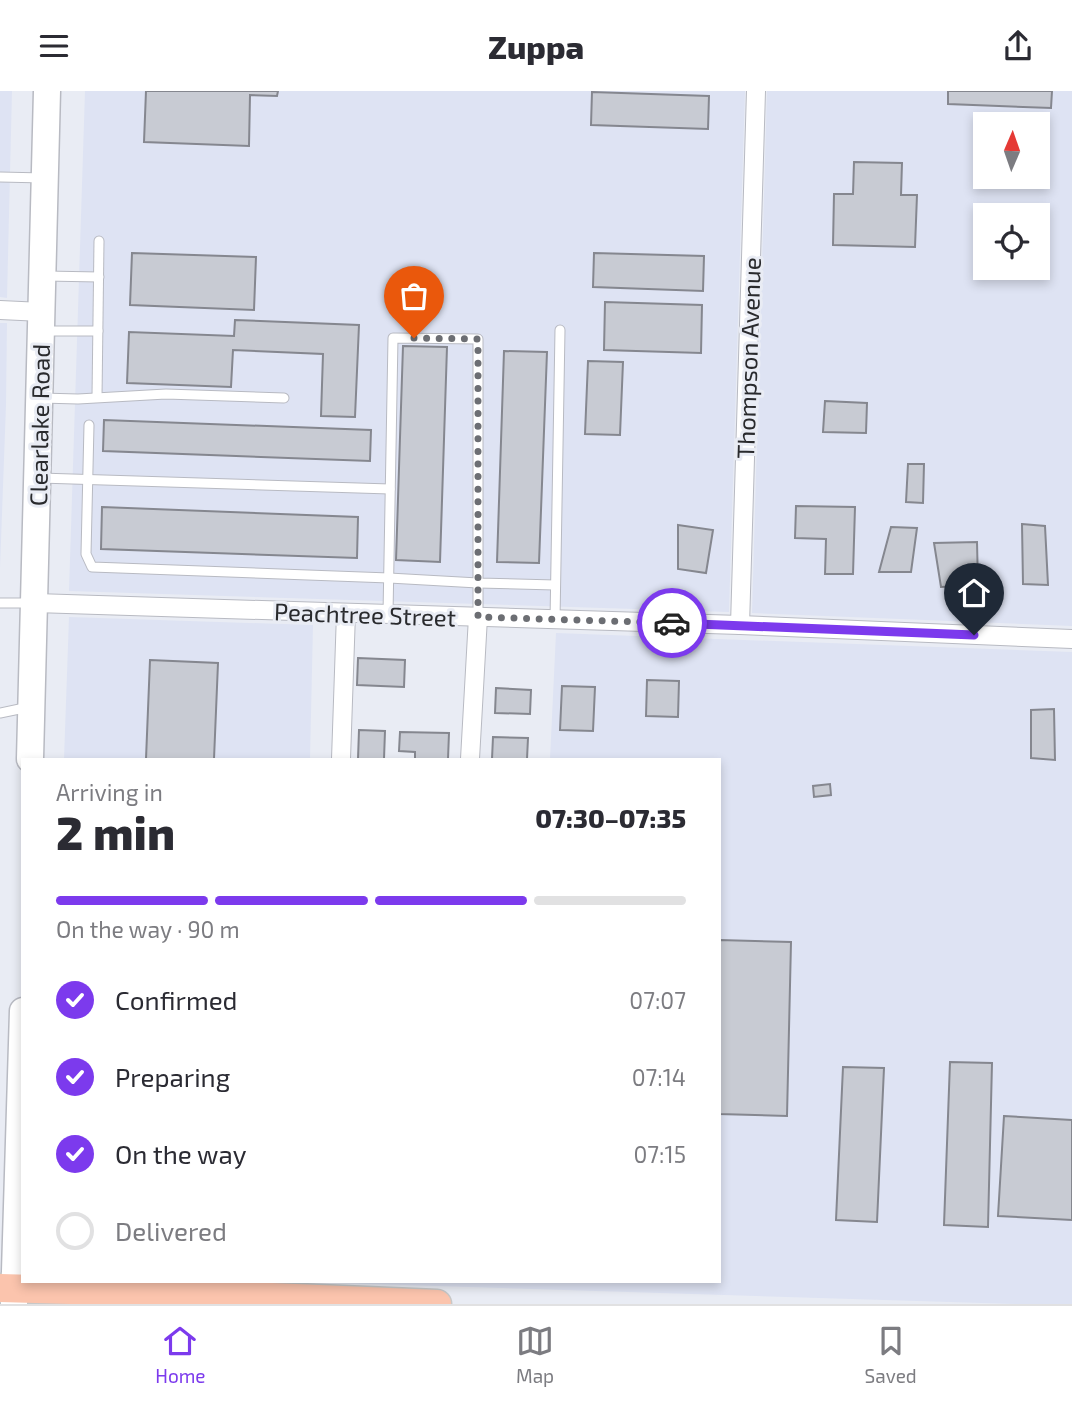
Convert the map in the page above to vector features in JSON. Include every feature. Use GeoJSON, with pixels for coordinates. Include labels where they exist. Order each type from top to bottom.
{"type":"FeatureCollection","features":[{"type":"Feature","properties":{"kind":"main road","name":"Clearlake Road"},"geometry":{"type":"LineString","coordinates":[[30,758],[47,91]]}},
{"type":"Feature","properties":{"kind":"main road"},"geometry":{"type":"LineString","coordinates":[[21,1054],[10,1293],[437,1304]]}},
{"type":"Feature","properties":{"kind":"street","name":"Thompson Avenue"},"geometry":{"type":"LineString","coordinates":[[740,625],[756,91]]}},
{"type":"Feature","properties":{"kind":"street"},"geometry":{"type":"LineString","coordinates":[[0,310],[41,321]]}},
{"type":"Feature","properties":{"kind":"street","name":"Peachtree Street"},"geometry":{"type":"LineString","coordinates":[[35,603],[740,625],[1072,639]]}},
{"type":"Feature","properties":{"kind":"street"},"geometry":{"type":"LineString","coordinates":[[341,758],[345,613]]}},
{"type":"Feature","properties":{"kind":"street"},"geometry":{"type":"LineString","coordinates":[[470,758],[478,617]]}},
{"type":"Feature","properties":{"kind":"lane"},"geometry":{"type":"LineString","coordinates":[[0,177],[45,178]]}},
{"type":"Feature","properties":{"kind":"lane"},"geometry":{"type":"LineString","coordinates":[[97,397],[99,241]]}},
{"type":"Feature","properties":{"kind":"lane"},"geometry":{"type":"LineString","coordinates":[[42,276],[99,277]]}},
{"type":"Feature","properties":{"kind":"lane"},"geometry":{"type":"LineString","coordinates":[[41,321],[98,331]]}},
{"type":"Feature","properties":{"kind":"lane"},"geometry":{"type":"LineString","coordinates":[[555,620],[560,330]]}},
{"type":"Feature","properties":{"kind":"lane"},"geometry":{"type":"LineString","coordinates":[[388,614],[393,338],[478,339],[478,617]]}},
{"type":"Feature","properties":{"kind":"lane"},"geometry":{"type":"LineString","coordinates":[[40,398],[78,399],[166,394],[284,398]]}},
{"type":"Feature","properties":{"kind":"lane"},"geometry":{"type":"LineString","coordinates":[[89,425],[86,554],[92,567],[555,585]]}},
{"type":"Feature","properties":{"kind":"lane"},"geometry":{"type":"LineString","coordinates":[[38,478],[390,489]]}},
{"type":"Feature","properties":{"kind":"lane"},"geometry":{"type":"LineString","coordinates":[[0,603],[35,603]]}},
{"type":"Feature","properties":{"kind":"lane"},"geometry":{"type":"LineString","coordinates":[[0,713],[32,706]]}},
{"type":"Feature","properties":{"kind":"shaded area"},"geometry":{"type":"Polygon","coordinates":[[[0,91],[12,91],[7,298],[0,297],[0,91]]]}},
{"type":"Feature","properties":{"kind":"shaded area"},"geometry":{"type":"Polygon","coordinates":[[[85,91],[745,91],[729,612],[69,591],[85,91]]]}},
{"type":"Feature","properties":{"kind":"shaded area"},"geometry":{"type":"Polygon","coordinates":[[[767,91],[1072,91],[1072,626],[752,613],[767,91]]]}},
{"type":"Feature","properties":{"kind":"shaded area"},"geometry":{"type":"Polygon","coordinates":[[[0,323],[7,323],[0,568],[0,323]]]}},
{"type":"Feature","properties":{"kind":"shaded area"},"geometry":{"type":"Polygon","coordinates":[[[69,617],[313,625],[310,758],[64,758],[69,617]]]}},
{"type":"Feature","properties":{"kind":"shaded area"},"geometry":{"type":"Polygon","coordinates":[[[556,633],[1072,652],[1072,1304],[338,1283],[721,1283],[721,758],[550,758],[556,633]]]}},
{"type":"Feature","properties":{"kind":"building"},"geometry":{"type":"Polygon","coordinates":[[[146,91],[278,91],[277,96],[250,95],[249,146],[144,142],[146,91]]]}},
{"type":"Feature","properties":{"kind":"building"},"geometry":{"type":"Polygon","coordinates":[[[948,91],[1052,91],[1051,108],[948,104],[948,91]]]}},
{"type":"Feature","properties":{"kind":"building"},"geometry":{"type":"Polygon","coordinates":[[[592,92],[709,96],[708,129],[591,125],[592,92]]]}},
{"type":"Feature","properties":{"kind":"building"},"geometry":{"type":"Polygon","coordinates":[[[854,162],[902,163],[901,195],[917,195],[915,247],[833,245],[834,194],[853,194],[854,162]]]}},
{"type":"Feature","properties":{"kind":"building"},"geometry":{"type":"Polygon","coordinates":[[[132,253],[256,257],[254,310],[130,305],[132,253]]]}},
{"type":"Feature","properties":{"kind":"building"},"geometry":{"type":"Polygon","coordinates":[[[594,253],[704,256],[703,291],[593,287],[594,253]]]}},
{"type":"Feature","properties":{"kind":"building"},"geometry":{"type":"Polygon","coordinates":[[[605,302],[702,305],[701,353],[604,350],[605,302]]]}},
{"type":"Feature","properties":{"kind":"building"},"geometry":{"type":"Polygon","coordinates":[[[235,320],[359,325],[355,417],[321,416],[323,354],[233,350],[231,387],[127,383],[129,332],[234,336],[235,320]]]}},
{"type":"Feature","properties":{"kind":"building"},"geometry":{"type":"Polygon","coordinates":[[[403,346],[447,347],[440,562],[396,560],[403,346]]]}},
{"type":"Feature","properties":{"kind":"building"},"geometry":{"type":"Polygon","coordinates":[[[504,351],[547,352],[539,563],[497,562],[504,351]]]}},
{"type":"Feature","properties":{"kind":"building"},"geometry":{"type":"Polygon","coordinates":[[[588,361],[623,362],[620,435],[585,434],[588,361]]]}},
{"type":"Feature","properties":{"kind":"building"},"geometry":{"type":"Polygon","coordinates":[[[825,401],[867,403],[866,433],[823,432],[825,401]]]}},
{"type":"Feature","properties":{"kind":"building"},"geometry":{"type":"Polygon","coordinates":[[[104,420],[371,430],[370,461],[103,451],[104,420]]]}},
{"type":"Feature","properties":{"kind":"building"},"geometry":{"type":"Polygon","coordinates":[[[908,464],[924,464],[923,503],[906,502],[908,464]]]}},
{"type":"Feature","properties":{"kind":"building"},"geometry":{"type":"Polygon","coordinates":[[[796,506],[855,507],[853,574],[825,574],[826,539],[795,538],[796,506]]]}},
{"type":"Feature","properties":{"kind":"building"},"geometry":{"type":"Polygon","coordinates":[[[102,507],[358,517],[357,558],[101,549],[102,507]]]}},
{"type":"Feature","properties":{"kind":"building"},"geometry":{"type":"Polygon","coordinates":[[[1022,524],[1045,526],[1048,585],[1023,584],[1022,524]]]}},
{"type":"Feature","properties":{"kind":"building"},"geometry":{"type":"Polygon","coordinates":[[[678,525],[713,530],[706,573],[678,569],[678,525]]]}},
{"type":"Feature","properties":{"kind":"building"},"geometry":{"type":"Polygon","coordinates":[[[891,527],[917,528],[911,572],[879,572],[891,527]]]}},
{"type":"Feature","properties":{"kind":"building"},"geometry":{"type":"Polygon","coordinates":[[[977,542],[978,585],[941,587],[934,543],[977,542]]]}},
{"type":"Feature","properties":{"kind":"building"},"geometry":{"type":"Polygon","coordinates":[[[358,658],[405,660],[404,687],[357,685],[358,658]]]}},
{"type":"Feature","properties":{"kind":"building"},"geometry":{"type":"Polygon","coordinates":[[[150,660],[218,663],[214,758],[146,758],[150,660]]]}},
{"type":"Feature","properties":{"kind":"building"},"geometry":{"type":"Polygon","coordinates":[[[647,680],[679,681],[678,717],[646,716],[647,680]]]}},
{"type":"Feature","properties":{"kind":"building"},"geometry":{"type":"Polygon","coordinates":[[[562,686],[595,687],[593,731],[560,730],[562,686]]]}},
{"type":"Feature","properties":{"kind":"building"},"geometry":{"type":"Polygon","coordinates":[[[496,688],[531,690],[530,714],[495,713],[496,688]]]}},
{"type":"Feature","properties":{"kind":"building"},"geometry":{"type":"Polygon","coordinates":[[[1054,709],[1055,760],[1031,758],[1031,710],[1054,709]]]}},
{"type":"Feature","properties":{"kind":"building"},"geometry":{"type":"Polygon","coordinates":[[[359,730],[385,731],[384,758],[358,758],[359,730]]]}},
{"type":"Feature","properties":{"kind":"building"},"geometry":{"type":"Polygon","coordinates":[[[400,732],[449,733],[448,758],[415,758],[415,752],[399,751],[400,732]]]}},
{"type":"Feature","properties":{"kind":"building"},"geometry":{"type":"Polygon","coordinates":[[[493,737],[528,738],[527,758],[492,758],[493,737]]]}},
{"type":"Feature","properties":{"kind":"building"},"geometry":{"type":"Polygon","coordinates":[[[830,784],[831,795],[814,797],[813,786],[830,784]]]}},
{"type":"Feature","properties":{"kind":"building"},"geometry":{"type":"Polygon","coordinates":[[[721,940],[791,942],[787,1116],[721,1114],[721,940]]]}},
{"type":"Feature","properties":{"kind":"building"},"geometry":{"type":"Polygon","coordinates":[[[950,1062],[992,1063],[988,1227],[944,1225],[950,1062]]]}},
{"type":"Feature","properties":{"kind":"building"},"geometry":{"type":"Polygon","coordinates":[[[843,1067],[884,1068],[877,1222],[836,1220],[843,1067]]]}},
{"type":"Feature","properties":{"kind":"building"},"geometry":{"type":"Polygon","coordinates":[[[1004,1116],[1072,1120],[1072,1220],[998,1216],[1004,1116]]]}},
{"type":"Feature","properties":{"kind":"way so far"},"geometry":{"type":"LineString","coordinates":[[414,338],[478,339],[478,617],[672,623]]}},
{"type":"Feature","properties":{"kind":"route"},"geometry":{"type":"LineString","coordinates":[[672,623],[974,635]]}}]}
